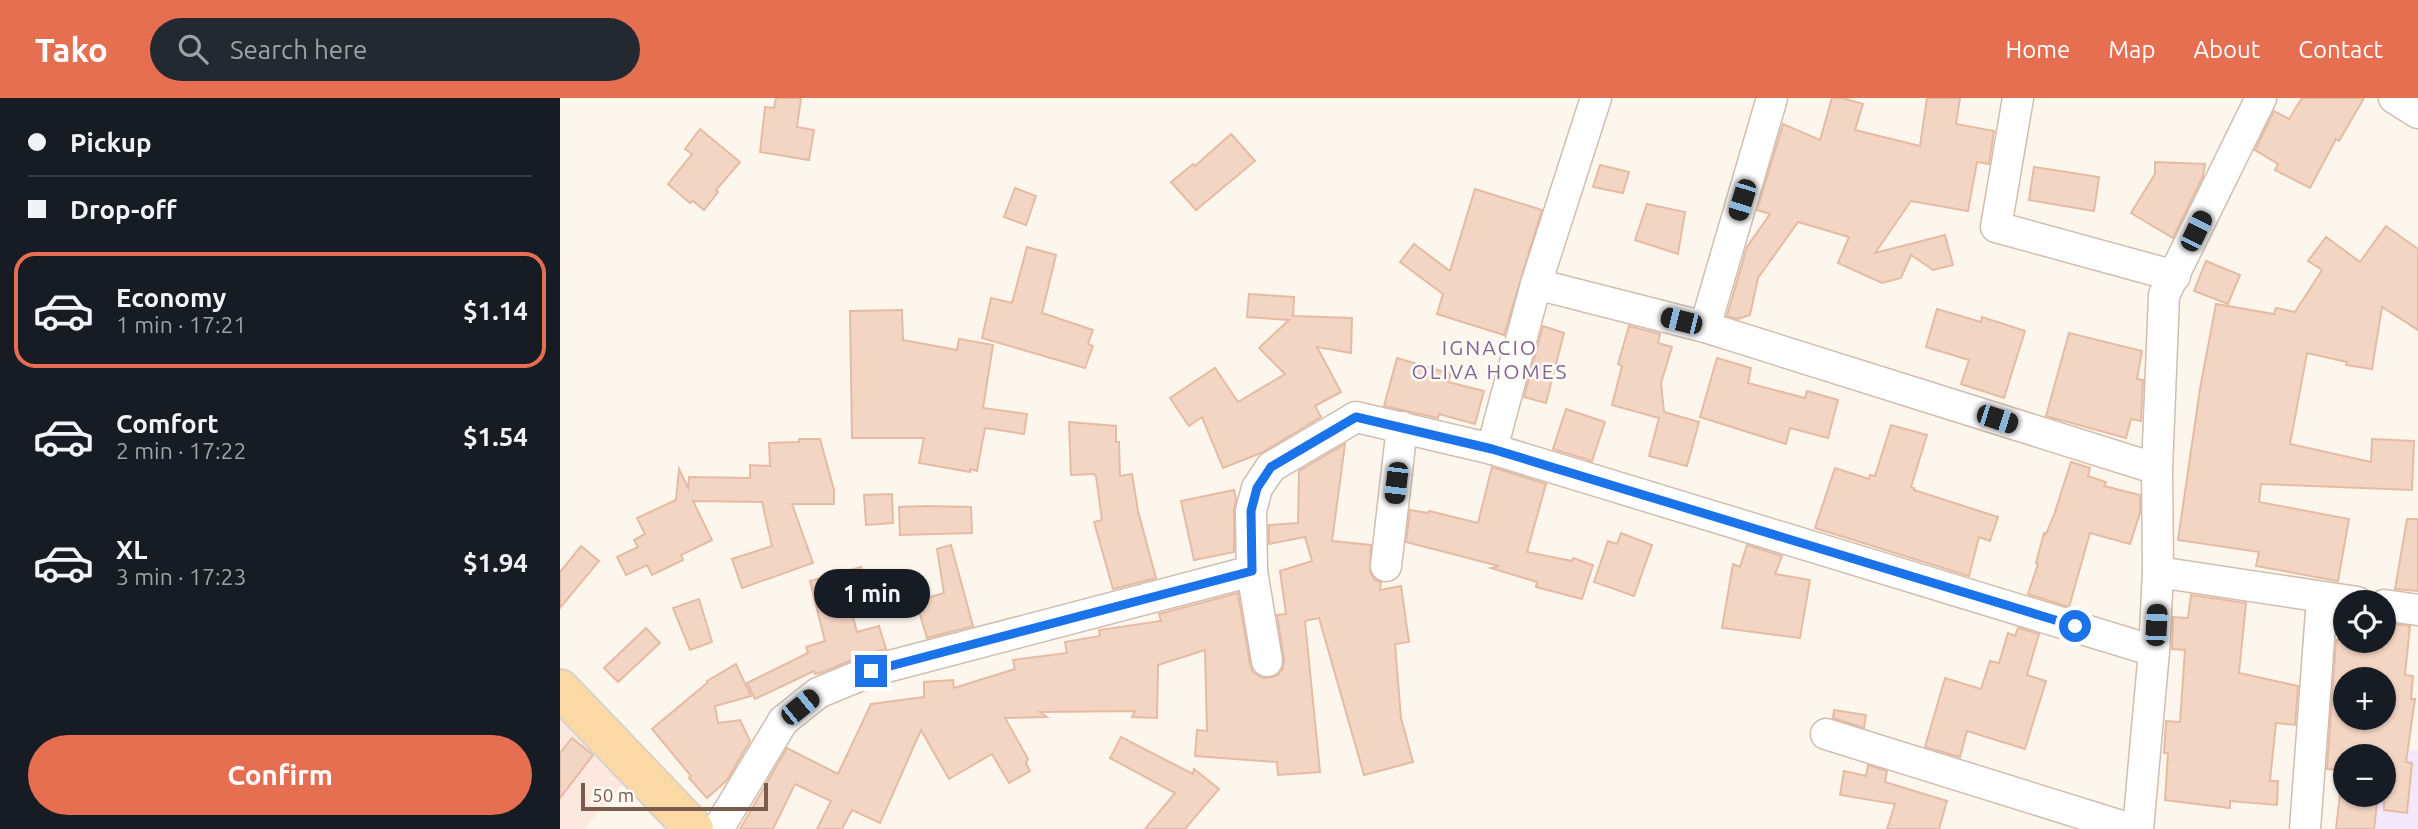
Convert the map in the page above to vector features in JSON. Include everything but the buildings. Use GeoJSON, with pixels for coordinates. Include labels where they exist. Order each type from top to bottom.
{"type":"FeatureCollection","features":[{"type":"Feature","properties":{"kind":"main road"},"geometry":{"type":"LineString","coordinates":[[560,689],[694,829]]}},
{"type":"Feature","properties":{"kind":"street"},"geometry":{"type":"LineString","coordinates":[[1492,449],[1536,284],[1596,98]]}},
{"type":"Feature","properties":{"kind":"street"},"geometry":{"type":"LineString","coordinates":[[1705,327],[1772,98]]}},
{"type":"Feature","properties":{"kind":"street"},"geometry":{"type":"LineString","coordinates":[[2018,98],[1996,227],[2175,276]]}},
{"type":"Feature","properties":{"kind":"street"},"geometry":{"type":"LineString","coordinates":[[2138,829],[2154,651],[2158,572],[2157,469],[2164,295],[2261,98]]}},
{"type":"Feature","properties":{"kind":"street"},"geometry":{"type":"LineString","coordinates":[[2394,98],[2418,113]]}},
{"type":"Feature","properties":{"kind":"street"},"geometry":{"type":"LineString","coordinates":[[1536,284],[1705,327],[2157,469]]}},
{"type":"Feature","properties":{"kind":"street"},"geometry":{"type":"LineString","coordinates":[[1267,661],[1252,571],[1251,511],[1257,488],[1271,467],[1356,417],[1492,449],[2154,651]]}},
{"type":"Feature","properties":{"kind":"street"},"geometry":{"type":"LineString","coordinates":[[1386,566],[1402,428]]}},
{"type":"Feature","properties":{"kind":"street"},"geometry":{"type":"LineString","coordinates":[[718,829],[783,721],[818,693],[871,671],[1252,571]]}},
{"type":"Feature","properties":{"kind":"street"},"geometry":{"type":"LineString","coordinates":[[2158,572],[2333,599]]}},
{"type":"Feature","properties":{"kind":"street"},"geometry":{"type":"LineString","coordinates":[[2305,829],[2322,598]]}},
{"type":"Feature","properties":{"kind":"street"},"geometry":{"type":"LineString","coordinates":[[2396,607],[2418,610]]}},
{"type":"Feature","properties":{"kind":"street"},"geometry":{"type":"LineString","coordinates":[[1826,734],[2131,829]]}},
{"type":"Feature","properties":{"kind":"shaded area"},"geometry":{"type":"Polygon","coordinates":[[[560,699],[631,774],[584,829],[560,829],[560,699]]]}},
{"type":"Feature","properties":{"kind":"shaded area"},"geometry":{"type":"Polygon","coordinates":[[[2418,750],[2418,829],[2370,829],[2373,807],[2396,807],[2396,751],[2418,750]]]}},
{"type":"Feature","properties":{"kind":"district","name":"IGNACIO OLIVA HOMES"},"geometry":{"type":"Point","coordinates":[1490,360]}},
{"type":"Feature","properties":{"kind":"route"},"geometry":{"type":"LineString","coordinates":[[871,671],[1252,571],[1251,511],[1257,488],[1271,467],[1356,417],[1492,449],[2075,626]]}}]}
